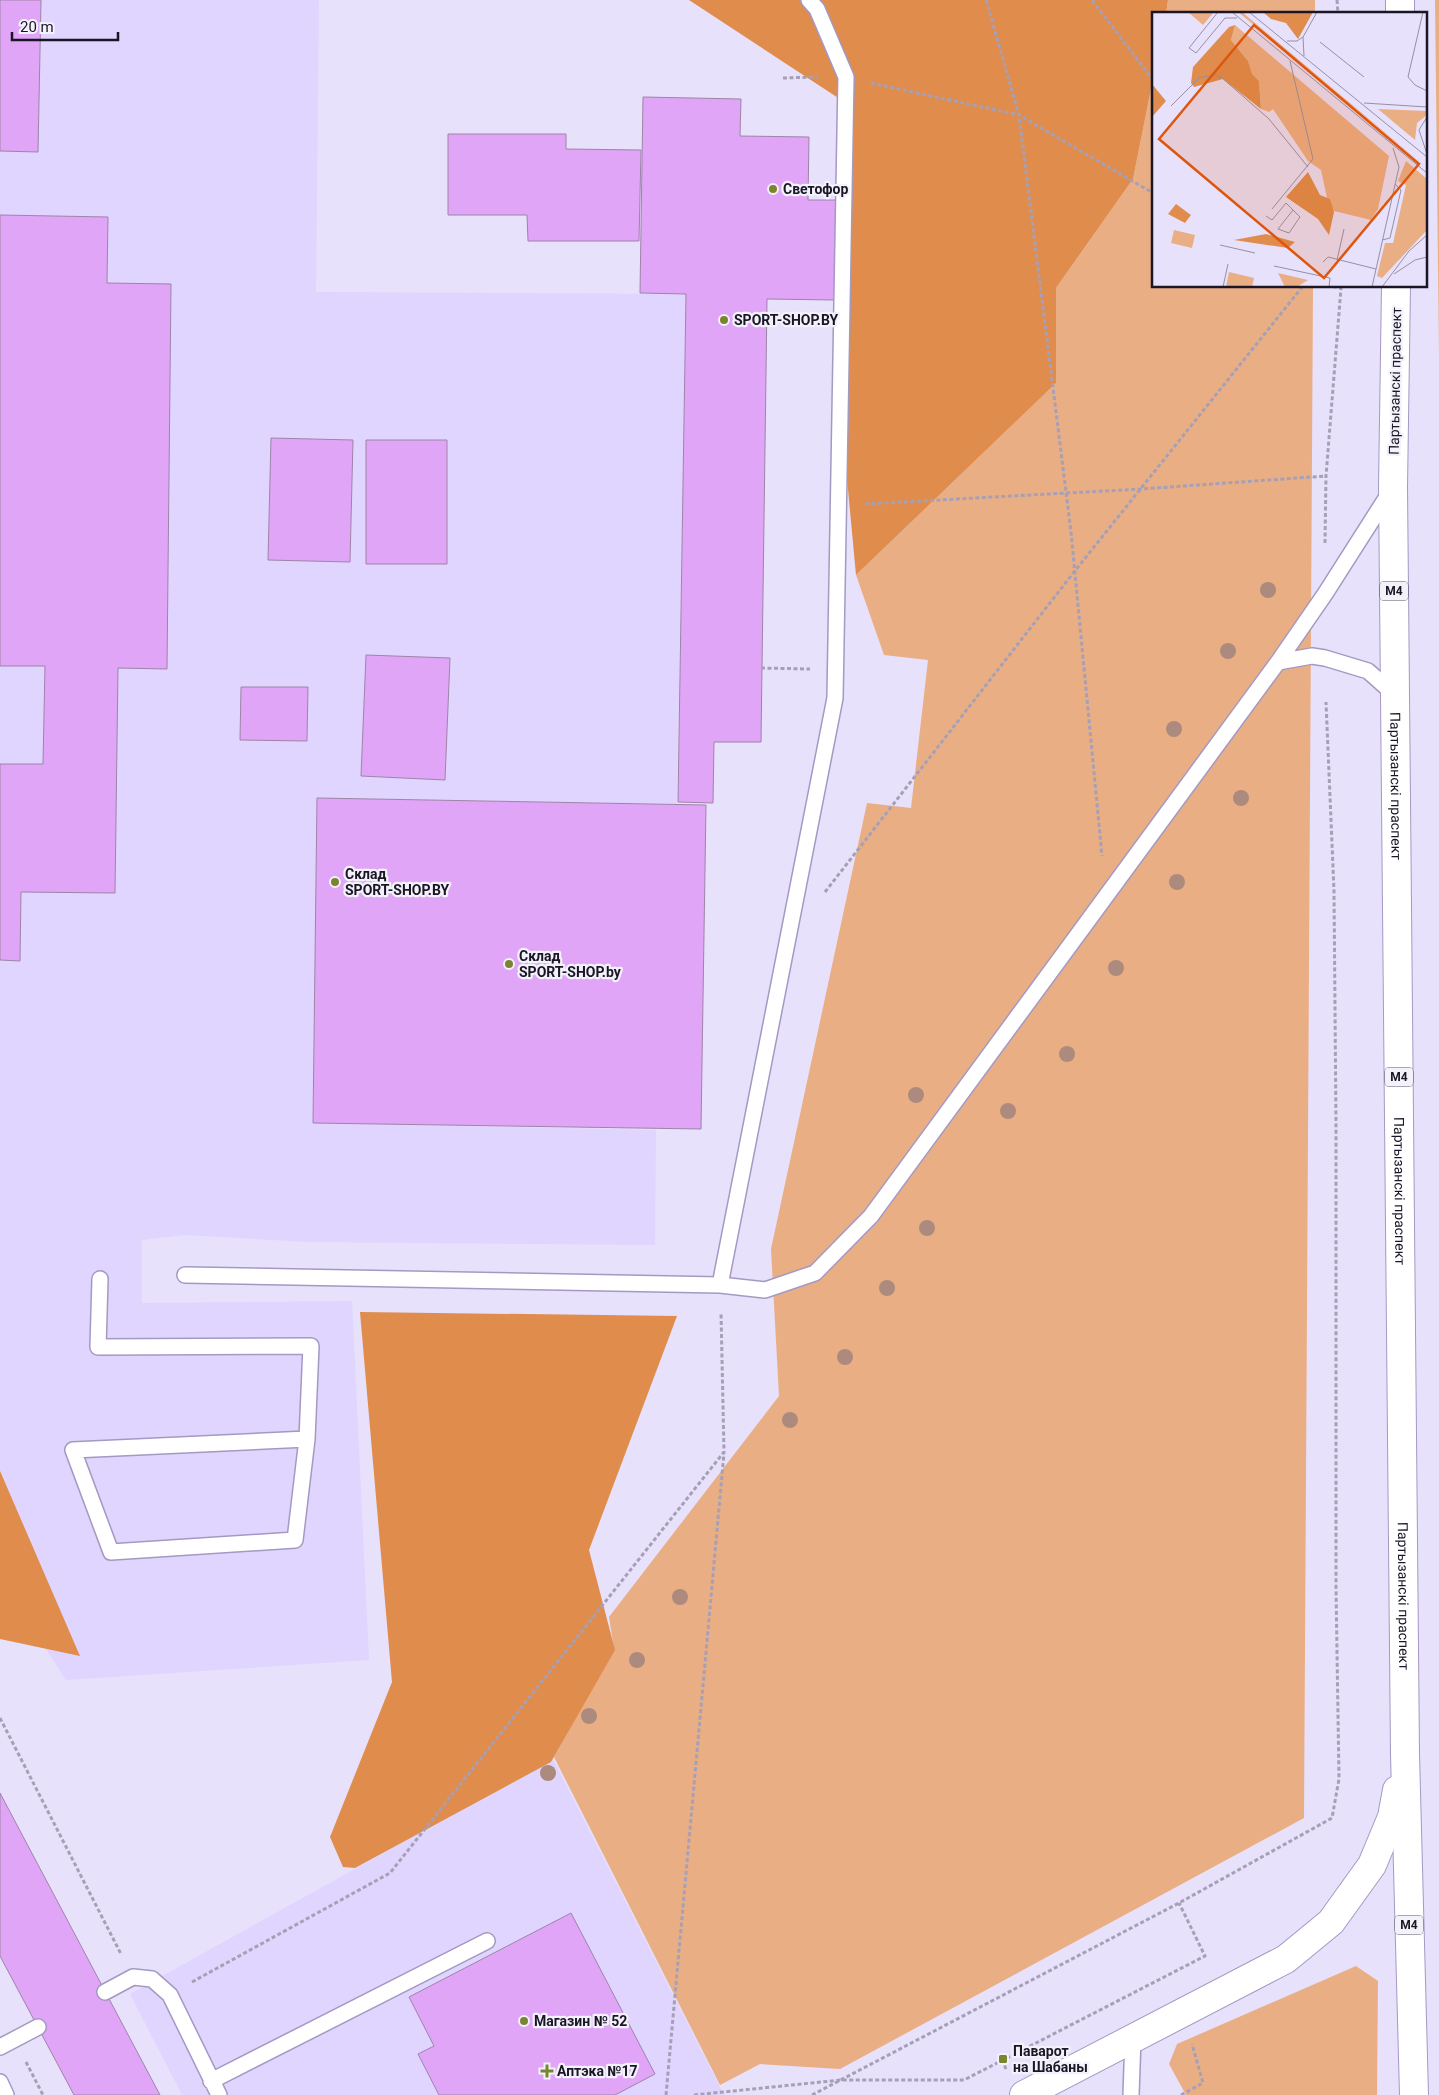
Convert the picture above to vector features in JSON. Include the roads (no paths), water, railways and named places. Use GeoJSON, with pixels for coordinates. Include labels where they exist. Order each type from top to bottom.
{"type":"FeatureCollection","features":[{"type":"Feature","properties":{"kind":"highway","name":"Партызанскі праспект"},"geometry":{"type":"LineString","coordinates":[[1396,288],[1393,487],[1405,1754],[1414,2095]]}},
{"type":"Feature","properties":{"kind":"highway"},"geometry":{"type":"LineString","coordinates":[[1024,2095],[1286,1959],[1331,1922],[1372,1865],[1392,1817],[1405,1754]]}},
{"type":"Feature","properties":{"kind":"lane"},"geometry":{"type":"LineString","coordinates":[[720,1285],[835,698],[846,77],[817,9],[809,0]]}},
{"type":"Feature","properties":{"kind":"lane"},"geometry":{"type":"LineString","coordinates":[[185,1275],[720,1285],[765,1290],[815,1273],[871,1216],[1106,897],[1278,662],[1325,594],[1393,487]]}},
{"type":"Feature","properties":{"kind":"lane"},"geometry":{"type":"LineString","coordinates":[[1278,662],[1312,656],[1325,658],[1368,671],[1395,695]]}},
{"type":"Feature","properties":{"kind":"lane"},"geometry":{"type":"LineString","coordinates":[[100,1279],[98,1347],[311,1346],[307,1439],[295,1540],[111,1552],[73,1450],[307,1439]]}},
{"type":"Feature","properties":{"kind":"lane"},"geometry":{"type":"LineString","coordinates":[[211,2081],[487,1941]]}},
{"type":"Feature","properties":{"kind":"lane"},"geometry":{"type":"LineString","coordinates":[[105,1992],[133,1977],[152,1979],[170,1995],[219,2095]]}},
{"type":"Feature","properties":{"kind":"lane"},"geometry":{"type":"LineString","coordinates":[[0,2047],[38,2027]]}},
{"type":"Feature","properties":{"kind":"lane"},"geometry":{"type":"LineString","coordinates":[[1131,2095],[1133,2038]]}},
{"type":"Feature","properties":{"kind":"lane"},"geometry":{"type":"LineString","coordinates":[[0,2082],[6,2095]]}},
{"type":"Feature","properties":{"kind":"place","name":"Светофор"},"geometry":{"type":"Point","coordinates":[773,189]}},
{"type":"Feature","properties":{"kind":"place","name":"SPORT-SHOP.BY"},"geometry":{"type":"Point","coordinates":[724,320]}},
{"type":"Feature","properties":{"kind":"place","name":"Склад SPORT-SHOP.BY"},"geometry":{"type":"Point","coordinates":[335,882]}},
{"type":"Feature","properties":{"kind":"place","name":"Склад SPORT-SHOP.by"},"geometry":{"type":"Point","coordinates":[509,964]}},
{"type":"Feature","properties":{"kind":"place","name":"Магазин № 52"},"geometry":{"type":"Point","coordinates":[524,2021]}},
{"type":"Feature","properties":{"kind":"place","name":"Паварот на Шабаны"},"geometry":{"type":"Point","coordinates":[1003,2059]}},
{"type":"Feature","properties":{"kind":"place","name":"Аптэка №17"},"geometry":{"type":"Point","coordinates":[547,2071]}}]}
